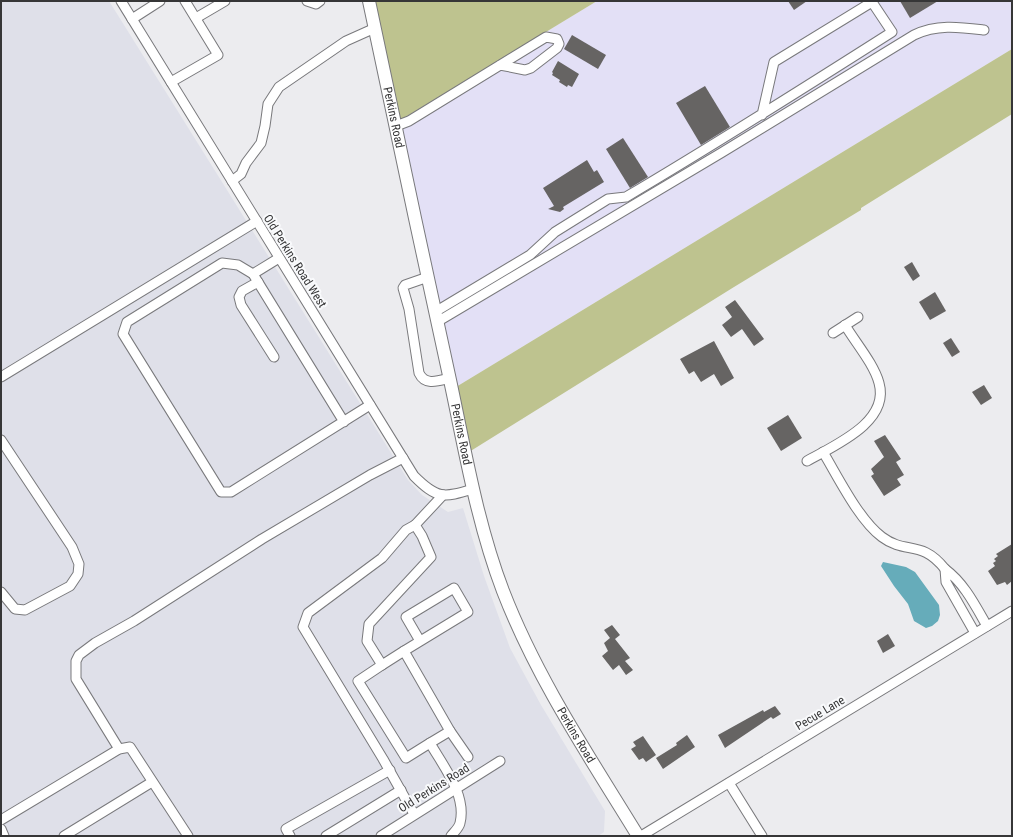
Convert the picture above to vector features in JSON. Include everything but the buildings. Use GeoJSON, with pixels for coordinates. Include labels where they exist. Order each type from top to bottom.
{"type":"FeatureCollection","features":[{"type":"Feature","properties":{"kind":"main road","name":"Perkins Road"},"geometry":{"type":"LineString","coordinates":[[369,1],[473,489],[495,570],[514,618],[536,666],[565,718],[638,836]]}},
{"type":"Feature","properties":{"kind":"street","name":"Old Perkins Road West"},"geometry":{"type":"LineString","coordinates":[[121,1],[414,476],[429,491],[443,495]]}},
{"type":"Feature","properties":{"kind":"street"},"geometry":{"type":"LineString","coordinates":[[132,19],[160,1]]}},
{"type":"Feature","properties":{"kind":"street"},"geometry":{"type":"LineString","coordinates":[[171,82],[218,55],[185,1]]}},
{"type":"Feature","properties":{"kind":"street"},"geometry":{"type":"LineString","coordinates":[[196,18],[225,1]]}},
{"type":"Feature","properties":{"kind":"street"},"geometry":{"type":"LineString","coordinates":[[307,1],[316,4],[320,1]]}},
{"type":"Feature","properties":{"kind":"street"},"geometry":{"type":"LineString","coordinates":[[436,317],[530,256],[555,232],[608,199],[626,196],[762,115],[892,32],[872,2],[774,62],[762,115]]}},
{"type":"Feature","properties":{"kind":"street"},"geometry":{"type":"LineString","coordinates":[[436,317],[721,153],[914,35],[926,29],[941,27],[984,30]]}},
{"type":"Feature","properties":{"kind":"street"},"geometry":{"type":"LineString","coordinates":[[232,181],[241,174],[246,163],[260,143],[266,126],[268,104],[279,88],[346,41],[375,28]]}},
{"type":"Feature","properties":{"kind":"street"},"geometry":{"type":"LineString","coordinates":[[396,126],[409,121],[500,65],[546,37],[557,39],[559,44],[557,48],[531,68],[525,70],[500,65]]}},
{"type":"Feature","properties":{"kind":"street"},"geometry":{"type":"LineString","coordinates":[[1,377],[257,221]]}},
{"type":"Feature","properties":{"kind":"street"},"geometry":{"type":"LineString","coordinates":[[253,274],[279,258]]}},
{"type":"Feature","properties":{"kind":"street"},"geometry":{"type":"LineString","coordinates":[[344,422],[253,274],[238,265],[222,263],[127,322],[123,334],[221,492],[231,492],[344,422],[370,405]]}},
{"type":"Feature","properties":{"kind":"street"},"geometry":{"type":"LineString","coordinates":[[428,277],[405,285],[403,288],[409,308],[418,373],[424,381],[430,382],[450,378]]}},
{"type":"Feature","properties":{"kind":"street"},"geometry":{"type":"LineString","coordinates":[[258,282],[242,291],[239,297],[241,305],[274,357]]}},
{"type":"Feature","properties":{"kind":"street"},"geometry":{"type":"LineString","coordinates":[[833,333],[858,317]]}},
{"type":"Feature","properties":{"kind":"street"},"geometry":{"type":"LineString","coordinates":[[807,461],[868,423],[878,409],[880,401],[879,382],[845,325]]}},
{"type":"Feature","properties":{"kind":"street"},"geometry":{"type":"LineString","coordinates":[[1,440],[72,547],[79,564],[78,574],[70,586],[25,610],[15,609],[1,592]]}},
{"type":"Feature","properties":{"kind":"street"},"geometry":{"type":"LineString","coordinates":[[823,452],[863,518],[874,530],[891,542],[929,553],[964,587],[987,626]]}},
{"type":"Feature","properties":{"kind":"street"},"geometry":{"type":"LineString","coordinates":[[119,749],[76,679],[76,661],[79,655],[95,643],[141,617],[262,539],[370,475],[403,458]]}},
{"type":"Feature","properties":{"kind":"street"},"geometry":{"type":"LineString","coordinates":[[414,814],[390,770],[303,627],[308,613],[382,558],[406,530],[415,525],[443,495],[473,489]]}},
{"type":"Feature","properties":{"kind":"street"},"geometry":{"type":"LineString","coordinates":[[382,665],[367,641],[369,624],[431,557],[422,536],[415,525]]}},
{"type":"Feature","properties":{"kind":"street"},"geometry":{"type":"LineString","coordinates":[[945,569],[946,582],[975,633]]}},
{"type":"Feature","properties":{"kind":"street"},"geometry":{"type":"LineString","coordinates":[[420,641],[406,617],[454,588],[468,612],[358,681],[406,758],[450,731]]}},
{"type":"Feature","properties":{"kind":"street","name":"Pecue Lane"},"geometry":{"type":"LineString","coordinates":[[641,836],[1012,610]]}},
{"type":"Feature","properties":{"kind":"street"},"geometry":{"type":"LineString","coordinates":[[404,651],[450,731],[468,758]]}},
{"type":"Feature","properties":{"kind":"street"},"geometry":{"type":"LineString","coordinates":[[430,744],[456,788],[462,810],[460,825],[451,836]]}},
{"type":"Feature","properties":{"kind":"street"},"geometry":{"type":"LineString","coordinates":[[1,820],[119,749],[130,747],[188,836]]}},
{"type":"Feature","properties":{"kind":"street","name":"Old Perkins Road"},"geometry":{"type":"LineString","coordinates":[[381,836],[500,760]]}},
{"type":"Feature","properties":{"kind":"street"},"geometry":{"type":"LineString","coordinates":[[290,836],[286,829],[390,770]]}},
{"type":"Feature","properties":{"kind":"street"},"geometry":{"type":"LineString","coordinates":[[64,836],[152,782]]}},
{"type":"Feature","properties":{"kind":"street"},"geometry":{"type":"LineString","coordinates":[[729,783],[762,836]]}},
{"type":"Feature","properties":{"kind":"street"},"geometry":{"type":"LineString","coordinates":[[326,836],[401,790]]}},
{"type":"Feature","properties":{"kind":"street"},"geometry":{"type":"LineString","coordinates":[[1,829],[4,836]]}},
{"type":"Feature","properties":{"kind":"shaded area"},"geometry":{"type":"Polygon","coordinates":[[[1,1],[109,1],[408,480],[422,495],[448,512],[463,508],[484,576],[510,648],[541,705],[605,811],[604,832],[598,836],[1,836],[1,1]]]}},
{"type":"Feature","properties":{"kind":"shaded area"},"geometry":{"type":"Polygon","coordinates":[[[597,1],[1012,1],[1012,49],[456,387],[399,121],[597,1]]]}},
{"type":"Feature","properties":{"kind":"green space"},"geometry":{"type":"Polygon","coordinates":[[[374,1],[597,1],[399,121],[374,1]]]}},
{"type":"Feature","properties":{"kind":"green space"},"geometry":{"type":"Polygon","coordinates":[[[1012,49],[1012,114],[861,208],[861,210],[469,452],[456,387],[1012,49]]]}},
{"type":"Feature","properties":{"kind":"water"},"geometry":{"type":"Polygon","coordinates":[[[883,562],[906,567],[915,572],[939,605],[940,615],[938,621],[932,626],[926,628],[914,621],[908,604],[881,566],[883,562]]]}}]}
